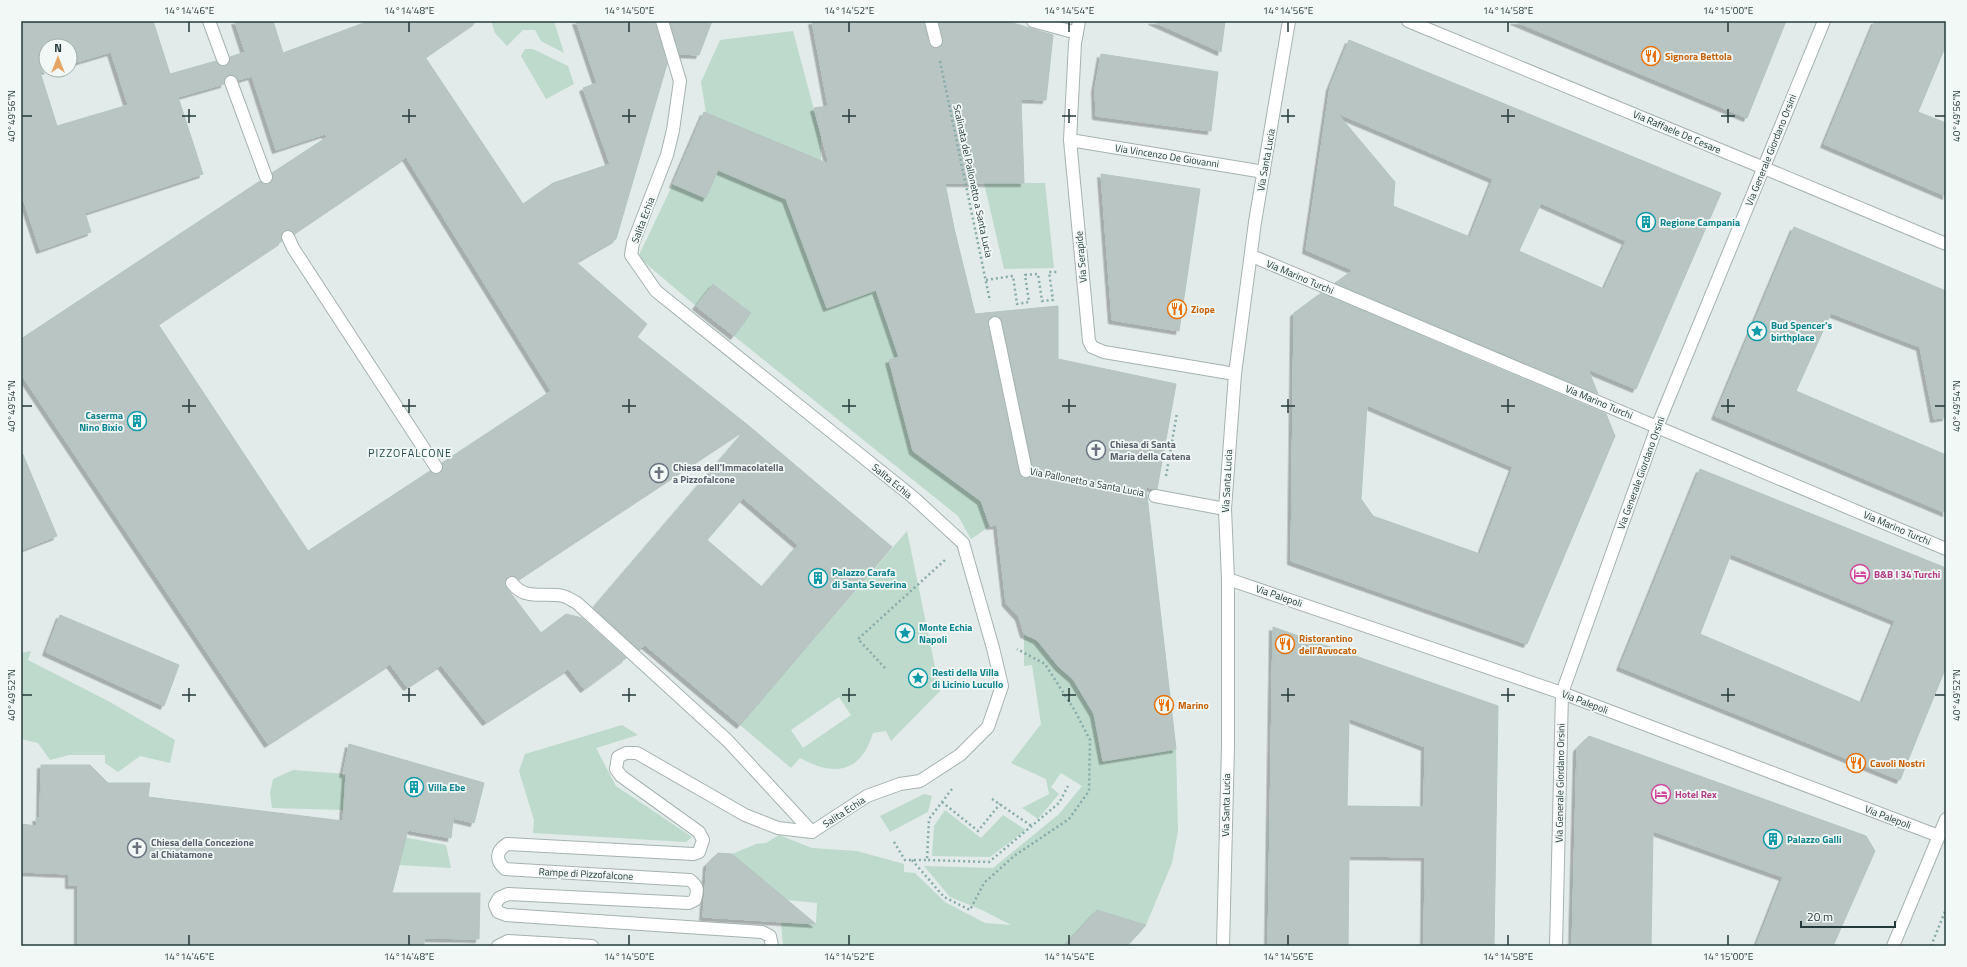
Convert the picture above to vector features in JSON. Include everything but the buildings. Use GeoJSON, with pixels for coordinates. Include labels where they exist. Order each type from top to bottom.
{"type":"FeatureCollection","features":[{"type":"Feature","properties":{"kind":"street"},"geometry":{"type":"LineString","coordinates":[[209,21],[222,59]]}},
{"type":"Feature","properties":{"kind":"street","name":"Salita Echia"},"geometry":{"type":"LineString","coordinates":[[662,21],[680,81],[673,130],[667,155],[633,243],[631,255],[656,291],[914,498],[963,543],[989,633],[1002,686],[988,727],[960,755],[920,781],[900,784],[866,796],[812,832],[778,828]]}},
{"type":"Feature","properties":{"kind":"street"},"geometry":{"type":"LineString","coordinates":[[932,21],[936,41]]}},
{"type":"Feature","properties":{"kind":"street"},"geometry":{"type":"LineString","coordinates":[[1033,21],[1077,33]]}},
{"type":"Feature","properties":{"kind":"street","name":"Via Serapide"},"geometry":{"type":"LineString","coordinates":[[1079,21],[1070,140],[1089,341],[1092,347],[1104,352],[1235,374]]}},
{"type":"Feature","properties":{"kind":"street","name":"Via Santa Lucia"},"geometry":{"type":"LineString","coordinates":[[1223,946],[1228,746],[1228,579],[1225,509],[1235,374],[1252,256],[1255,222],[1289,21]]}},
{"type":"Feature","properties":{"kind":"street","name":"Via Raffaele De Cesare"},"geometry":{"type":"LineString","coordinates":[[1408,21],[1946,244]]}},
{"type":"Feature","properties":{"kind":"street","name":"Via Generale Giordano Orsini"},"geometry":{"type":"LineString","coordinates":[[1556,946],[1562,693],[1657,427],[1824,21]]}},
{"type":"Feature","properties":{"kind":"street"},"geometry":{"type":"LineString","coordinates":[[231,82],[266,177]]}},
{"type":"Feature","properties":{"kind":"street","name":"Via Vincenzo De Giovanni"},"geometry":{"type":"LineString","coordinates":[[1070,140],[1264,172]]}},
{"type":"Feature","properties":{"kind":"street"},"geometry":{"type":"LineString","coordinates":[[288,237],[293,248],[436,467]]}},
{"type":"Feature","properties":{"kind":"street","name":"Via Marino Turchi"},"geometry":{"type":"LineString","coordinates":[[1252,256],[1946,549]]}},
{"type":"Feature","properties":{"kind":"street","name":"Via Pallonetto a Santa Lucia"},"geometry":{"type":"LineString","coordinates":[[995,323],[1026,471]]}},
{"type":"Feature","properties":{"kind":"street","name":"Via Pallonetto a Santa Lucia"},"geometry":{"type":"LineString","coordinates":[[1155,496],[1225,509]]}},
{"type":"Feature","properties":{"kind":"street","name":"Via Palepoli"},"geometry":{"type":"LineString","coordinates":[[1228,579],[1562,693],[1939,836]]}},
{"type":"Feature","properties":{"kind":"street"},"geometry":{"type":"LineString","coordinates":[[512,583],[515,587],[526,594],[564,596],[577,604],[728,741],[812,832]]}},
{"type":"Feature","properties":{"kind":"street","name":"Rampe di Pizzofalcone"},"geometry":{"type":"LineString","coordinates":[[772,946],[770,936],[762,932],[506,915],[498,912],[495,905],[499,898],[508,894],[689,903],[695,900],[698,892],[696,885],[690,880],[505,869],[499,864],[497,855],[500,848],[507,844],[693,854],[699,852],[703,840],[699,832],[621,776],[616,769],[618,757],[626,753],[637,752],[745,815],[778,828]]}},
{"type":"Feature","properties":{"kind":"street"},"geometry":{"type":"LineString","coordinates":[[1893,946],[1946,819]]}},
{"type":"Feature","properties":{"kind":"street"},"geometry":{"type":"LineString","coordinates":[[498,946],[508,941],[592,946]]}},
{"type":"Feature","properties":{"kind":"path","name":"Scalinata del Pallonetto a Santa Lucia"},"geometry":{"type":"LineString","coordinates":[[936,41],[995,323]]}},
{"type":"Feature","properties":{"kind":"path"},"geometry":{"type":"LineString","coordinates":[[986,280],[1013,276],[1017,304],[1029,302],[1025,275],[1038,274],[1042,301],[1053,300],[1049,272],[1062,272]]}},
{"type":"Feature","properties":{"kind":"path"},"geometry":{"type":"LineString","coordinates":[[1169,458],[1177,413]]}},
{"type":"Feature","properties":{"kind":"path","name":"Via Pallonetto a Santa Lucia"},"geometry":{"type":"LineString","coordinates":[[1026,471],[1155,496]]}},
{"type":"Feature","properties":{"kind":"path"},"geometry":{"type":"LineString","coordinates":[[885,668],[858,639],[963,543]]}},
{"type":"Feature","properties":{"kind":"path"},"geometry":{"type":"LineString","coordinates":[[912,860],[944,897],[970,910],[984,883],[1014,856],[1069,819],[1089,791],[1090,740],[1046,664],[989,633]]}},
{"type":"Feature","properties":{"kind":"path"},"geometry":{"type":"LineString","coordinates":[[894,842],[905,860],[989,862],[1059,803],[1068,786]]}},
{"type":"Feature","properties":{"kind":"path"},"geometry":{"type":"LineString","coordinates":[[928,860],[930,819],[953,788]]}},
{"type":"Feature","properties":{"kind":"path"},"geometry":{"type":"LineString","coordinates":[[992,799],[1033,826]]}},
{"type":"Feature","properties":{"kind":"path"},"geometry":{"type":"LineString","coordinates":[[942,802],[978,831],[1000,804]]}},
{"type":"Feature","properties":{"kind":"path"},"geometry":{"type":"LineString","coordinates":[[1930,946],[1946,909]]}},
{"type":"Feature","properties":{"kind":"green space"},"geometry":{"type":"Polygon","coordinates":[[[491,21],[554,21],[564,53],[541,41],[535,30],[523,30],[507,46],[495,33],[491,21]]]}},
{"type":"Feature","properties":{"kind":"green space"},"geometry":{"type":"Polygon","coordinates":[[[793,31],[821,136],[821,161],[843,200],[827,308],[876,290],[899,357],[889,360],[913,451],[981,501],[990,526],[971,539],[958,516],[734,336],[751,313],[714,284],[696,306],[638,257],[673,184],[706,198],[718,170],[801,205],[706,113],[701,82],[720,40],[793,31]]]}},
{"type":"Feature","properties":{"kind":"green space"},"geometry":{"type":"Polygon","coordinates":[[[525,49],[533,49],[568,66],[574,84],[546,99],[521,56],[525,49]]]}},
{"type":"Feature","properties":{"kind":"green space"},"geometry":{"type":"Polygon","coordinates":[[[984,183],[1045,183],[1054,268],[1004,269],[984,183]]]}},
{"type":"Feature","properties":{"kind":"green space"},"geometry":{"type":"Polygon","coordinates":[[[907,531],[940,691],[891,741],[886,731],[873,733],[868,746],[861,756],[854,763],[845,768],[824,768],[800,758],[791,768],[740,725],[907,531]],[[839,697],[791,730],[803,748],[851,715],[839,697]]]}},
{"type":"Feature","properties":{"kind":"green space"},"geometry":{"type":"Polygon","coordinates":[[[1024,634],[1037,640],[1059,667],[1073,679],[1094,714],[1103,761],[1176,749],[1178,831],[1172,863],[1146,925],[1097,910],[1064,946],[783,946],[781,922],[816,924],[817,903],[786,900],[732,854],[756,844],[766,843],[779,835],[812,848],[857,851],[904,864],[904,872],[915,873],[945,902],[985,923],[1011,925],[982,910],[950,897],[924,866],[993,868],[1059,814],[1082,786],[1061,773],[1051,787],[1059,794],[1038,819],[1022,808],[1049,794],[1046,779],[1011,763],[1041,724],[1032,665],[1024,666],[1024,634]]]}},
{"type":"Feature","properties":{"kind":"green space"},"geometry":{"type":"Polygon","coordinates":[[[31,651],[28,660],[110,702],[175,740],[170,763],[140,756],[118,772],[105,763],[105,755],[69,755],[50,760],[38,743],[21,739],[21,653],[31,651]]]}},
{"type":"Feature","properties":{"kind":"green space"},"geometry":{"type":"Polygon","coordinates":[[[622,725],[638,735],[596,748],[616,786],[692,837],[686,842],[533,833],[534,820],[519,771],[525,754],[622,725]]]}},
{"type":"Feature","properties":{"kind":"green space"},"geometry":{"type":"Polygon","coordinates":[[[293,770],[346,774],[344,810],[272,808],[270,793],[273,779],[293,770]]]}},
{"type":"Feature","properties":{"kind":"green space"},"geometry":{"type":"Polygon","coordinates":[[[924,794],[932,796],[928,812],[890,832],[880,816],[924,794]]]}},
{"type":"Feature","properties":{"kind":"green space"},"geometry":{"type":"Polygon","coordinates":[[[945,810],[981,838],[1003,815],[1026,830],[990,857],[932,856],[934,826],[945,810]]]}},
{"type":"Feature","properties":{"kind":"green space"},"geometry":{"type":"Polygon","coordinates":[[[376,832],[446,845],[451,868],[399,865],[376,832]]]}},
{"type":"Feature","properties":{"kind":"place","name":"Signora Bettola"},"geometry":{"type":"Point","coordinates":[1651,56]}},
{"type":"Feature","properties":{"kind":"place","name":"Regione Campania"},"geometry":{"type":"Point","coordinates":[1646,222]}},
{"type":"Feature","properties":{"kind":"place","name":"Ziope"},"geometry":{"type":"Point","coordinates":[1177,309]}},
{"type":"Feature","properties":{"kind":"place","name":"Bud Spencer's birthplace"},"geometry":{"type":"Point","coordinates":[1757,331]}},
{"type":"Feature","properties":{"kind":"place","name":"Caserma Nino Bixio"},"geometry":{"type":"Point","coordinates":[137,421]}},
{"type":"Feature","properties":{"kind":"place","name":"Chiesa di Santa Maria della Catena"},"geometry":{"type":"Point","coordinates":[1096,450]}},
{"type":"Feature","properties":{"kind":"place","name":"Chiesa dell'Immacolatella a Pizzofalcone"},"geometry":{"type":"Point","coordinates":[659,473]}},
{"type":"Feature","properties":{"kind":"place","name":"B&B I 34 Turchi"},"geometry":{"type":"Point","coordinates":[1860,574]}},
{"type":"Feature","properties":{"kind":"place","name":"Palazzo Carafa di Santa Severina"},"geometry":{"type":"Point","coordinates":[818,578]}},
{"type":"Feature","properties":{"kind":"place","name":"Monte Echia Napoli"},"geometry":{"type":"Point","coordinates":[905,633]}},
{"type":"Feature","properties":{"kind":"place","name":"Ristorantino dell'Avvocato"},"geometry":{"type":"Point","coordinates":[1285,644]}},
{"type":"Feature","properties":{"kind":"place","name":"Resti della Villa di Licinio Lucullo"},"geometry":{"type":"Point","coordinates":[918,678]}},
{"type":"Feature","properties":{"kind":"place","name":"Marino"},"geometry":{"type":"Point","coordinates":[1164,705]}},
{"type":"Feature","properties":{"kind":"place","name":"Cavoli Nostri"},"geometry":{"type":"Point","coordinates":[1856,763]}},
{"type":"Feature","properties":{"kind":"place","name":"Villa Ebe"},"geometry":{"type":"Point","coordinates":[414,787]}},
{"type":"Feature","properties":{"kind":"place","name":"Hotel Rex"},"geometry":{"type":"Point","coordinates":[1661,794]}},
{"type":"Feature","properties":{"kind":"place","name":"Palazzo Galli"},"geometry":{"type":"Point","coordinates":[1773,839]}},
{"type":"Feature","properties":{"kind":"place","name":"Chiesa della Concezione al Chiatamone"},"geometry":{"type":"Point","coordinates":[137,848]}},
{"type":"Feature","properties":{"kind":"district","name":"PIZZOFALCONE"},"geometry":{"type":"Point","coordinates":[410,453]}}]}
